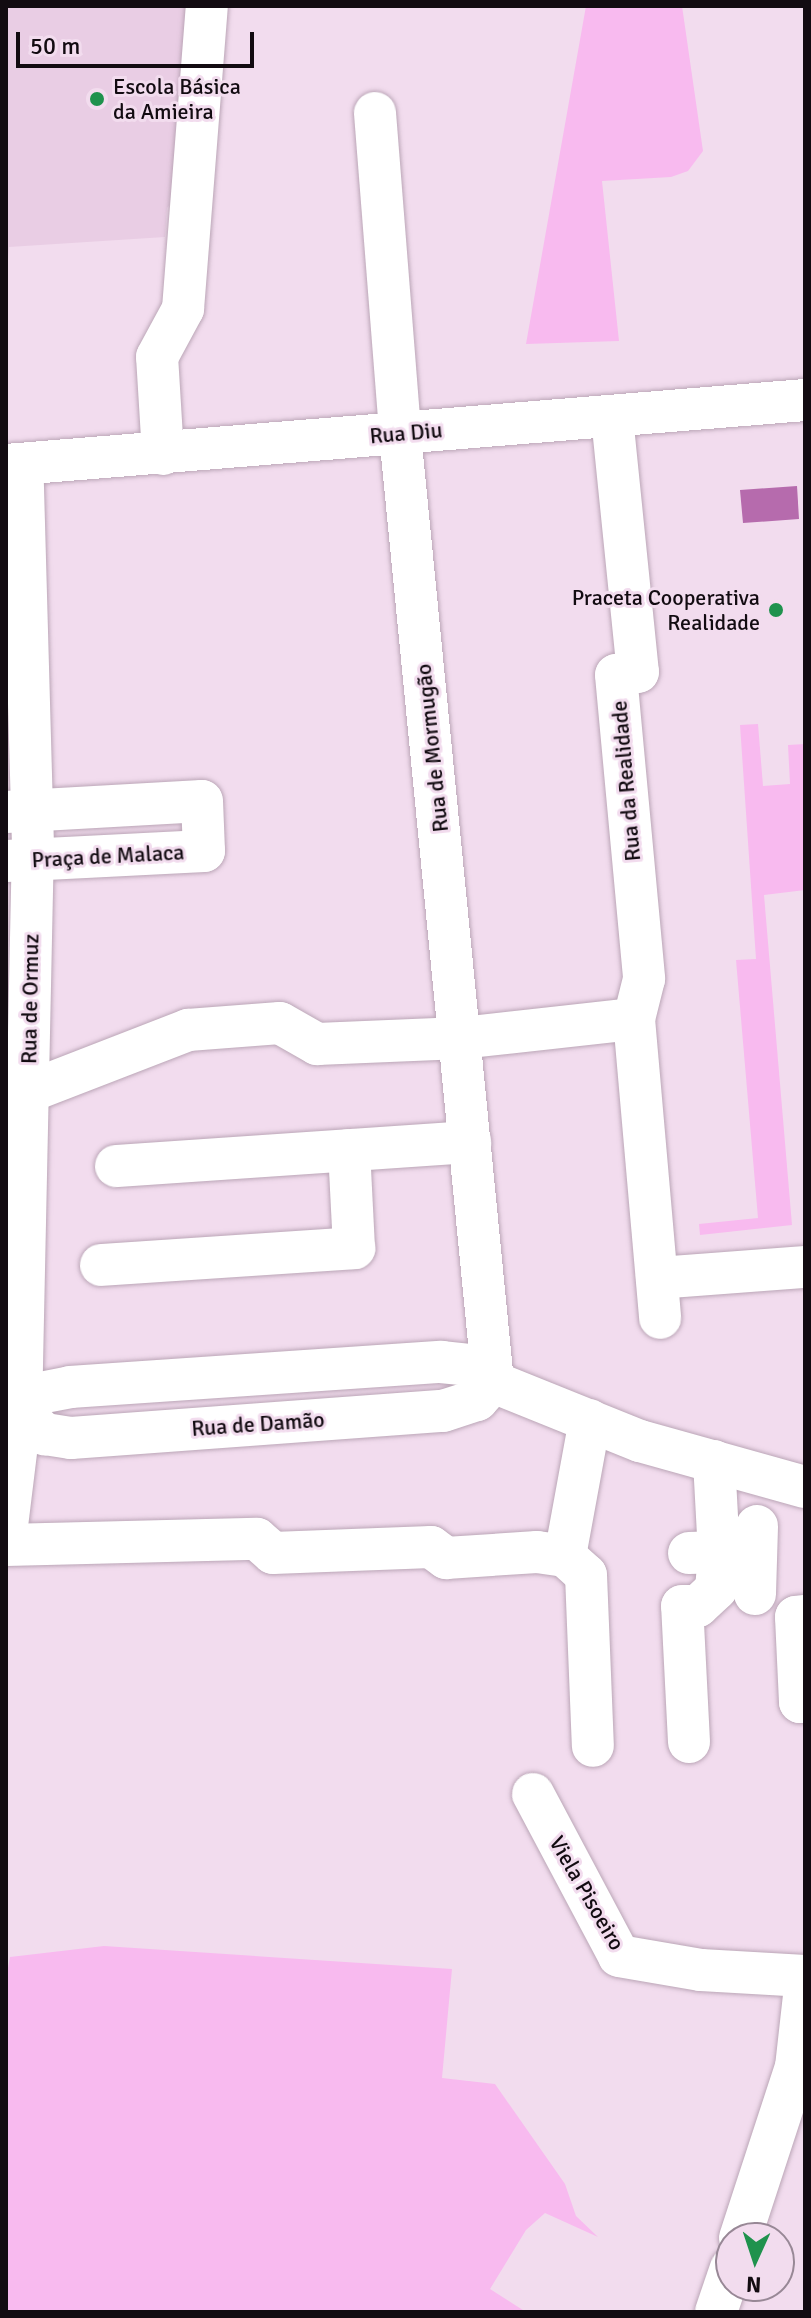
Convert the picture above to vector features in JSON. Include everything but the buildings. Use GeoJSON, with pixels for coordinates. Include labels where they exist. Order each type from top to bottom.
{"type":"FeatureCollection","features":[{"type":"Feature","properties":{"kind":"street"},"geometry":{"type":"LineString","coordinates":[[163,454],[157,357],[183,309],[207,6]]}},
{"type":"Feature","properties":{"kind":"street","name":"Rua de Mormugão"},"geometry":{"type":"LineString","coordinates":[[375,113],[400,434],[493,1382]]}},
{"type":"Feature","properties":{"kind":"street","name":"Rua Diu"},"geometry":{"type":"LineString","coordinates":[[14,464],[805,400]]}},
{"type":"Feature","properties":{"kind":"street","name":"Rua da Realidade"},"geometry":{"type":"LineString","coordinates":[[612,417],[638,672],[616,675],[644,979],[634,1019],[658,1298],[805,1267]]}},
{"type":"Feature","properties":{"kind":"street","name":"Rua de Ormuz"},"geometry":{"type":"LineString","coordinates":[[6,1534],[28,1092],[19,861],[14,464]]}},
{"type":"Feature","properties":{"kind":"street","name":"Praça de Malaca"},"geometry":{"type":"LineString","coordinates":[[19,811],[202,801],[204,851],[19,861]]}},
{"type":"Feature","properties":{"kind":"street"},"geometry":{"type":"LineString","coordinates":[[28,1092],[188,1030],[280,1023],[317,1044],[461,1038],[634,1019]]}},
{"type":"Feature","properties":{"kind":"street"},"geometry":{"type":"LineString","coordinates":[[116,1166],[470,1142]]}},
{"type":"Feature","properties":{"kind":"street"},"geometry":{"type":"LineString","coordinates":[[101,1265],[354,1248],[349,1150]]}},
{"type":"Feature","properties":{"kind":"street"},"geometry":{"type":"LineString","coordinates":[[493,1382],[590,1420],[805,1487]]}},
{"type":"Feature","properties":{"kind":"street","name":"Rua de Damão"},"geometry":{"type":"LineString","coordinates":[[14,1414],[45,1434],[71,1438],[443,1411],[477,1400],[493,1382]]}},
{"type":"Feature","properties":{"kind":"street"},"geometry":{"type":"LineString","coordinates":[[551,1554],[590,1420]]}},
{"type":"Feature","properties":{"kind":"street"},"geometry":{"type":"LineString","coordinates":[[714,1461],[730,1546],[755,1594]]}},
{"type":"Feature","properties":{"kind":"street"},"geometry":{"type":"LineString","coordinates":[[6,1545],[257,1539],[273,1553],[431,1547],[446,1558],[551,1554],[586,1575],[593,1746]]}},
{"type":"Feature","properties":{"kind":"street"},"geometry":{"type":"LineString","coordinates":[[689,1742],[682,1606],[698,1606],[716,1589],[730,1546]]}},
{"type":"Feature","properties":{"kind":"street"},"geometry":{"type":"LineString","coordinates":[[805,1616],[796,1617],[800,1702],[805,1702]]}},
{"type":"Feature","properties":{"kind":"street","name":"Viela Pisoeiro"},"geometry":{"type":"LineString","coordinates":[[533,1794],[619,1956],[701,1970],[805,1976]]}},
{"type":"Feature","properties":{"kind":"street"},"geometry":{"type":"LineString","coordinates":[[745,2222],[796,2067],[805,1987]]}},
{"type":"Feature","properties":{"kind":"shaded area","name":"Escola Básica da Amieira"},"geometry":{"type":"Polygon","coordinates":[[[6,6],[193,6],[181,192],[167,208],[165,237],[9,247],[6,284],[6,6]]]}},
{"type":"Feature","properties":{"kind":"shaded area"},"geometry":{"type":"Polygon","coordinates":[[[586,6],[682,6],[703,151],[688,171],[671,177],[602,181],[619,341],[526,344],[586,6]]]}},
{"type":"Feature","properties":{"kind":"shaded area"},"geometry":{"type":"Polygon","coordinates":[[[797,486],[799,519],[743,523],[740,490],[797,486]]]}},
{"type":"Feature","properties":{"kind":"shaded area"},"geometry":{"type":"Polygon","coordinates":[[[758,724],[763,786],[790,784],[788,745],[805,744],[805,890],[764,895],[792,1225],[700,1235],[699,1224],[758,1218],[736,960],[756,959],[740,725],[758,724]]]}},
{"type":"Feature","properties":{"kind":"shaded area"},"geometry":{"type":"Polygon","coordinates":[[[104,1946],[452,1969],[442,2078],[495,2084],[565,2184],[576,2216],[598,2237],[545,2213],[526,2230],[490,2289],[526,2312],[6,2312],[6,1979],[10,1957],[104,1946]]]}},
{"type":"Feature","properties":{"kind":"place","name":"Escola Básica da Amieira"},"geometry":{"type":"Point","coordinates":[97,99]}},
{"type":"Feature","properties":{"kind":"place","name":"Praceta Cooperativa Realidade"},"geometry":{"type":"Point","coordinates":[776,610]}}]}
